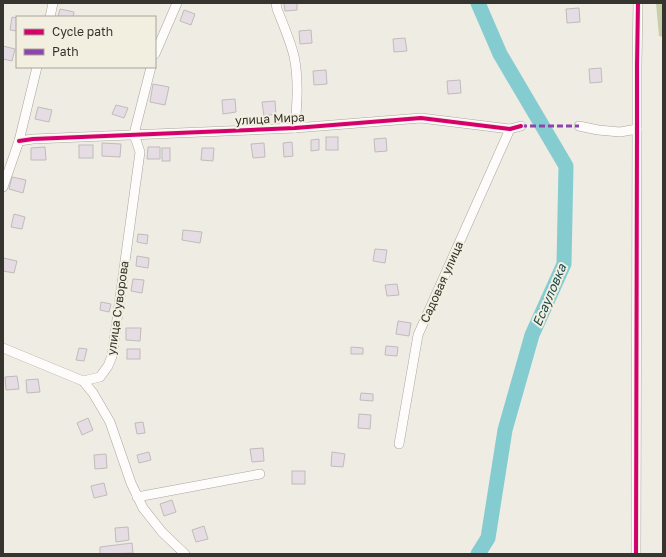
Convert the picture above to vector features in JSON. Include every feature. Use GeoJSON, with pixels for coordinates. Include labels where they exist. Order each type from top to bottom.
{"type":"FeatureCollection","features":[{"type":"Feature","properties":{"kind":"street"},"geometry":{"type":"LineString","coordinates":[[50,16],[53,3]]}},
{"type":"Feature","properties":{"kind":"street"},"geometry":{"type":"LineString","coordinates":[[156,52],[177,3]]}},
{"type":"Feature","properties":{"kind":"street"},"geometry":{"type":"LineString","coordinates":[[276,3],[294,56],[297,94],[295,128]]}},
{"type":"Feature","properties":{"kind":"street"},"geometry":{"type":"LineString","coordinates":[[636,554],[638,3]]}},
{"type":"Feature","properties":{"kind":"street"},"geometry":{"type":"LineString","coordinates":[[3,187],[19,141],[37,68]]}},
{"type":"Feature","properties":{"kind":"street"},"geometry":{"type":"LineString","coordinates":[[134,134],[151,68]]}},
{"type":"Feature","properties":{"kind":"street","name":"улица Мира"},"geometry":{"type":"LineString","coordinates":[[19,141],[134,134],[295,128],[421,118],[510,129],[521,126]]}},
{"type":"Feature","properties":{"kind":"street"},"geometry":{"type":"LineString","coordinates":[[579,126],[598,130],[620,132],[637,129]]}},
{"type":"Feature","properties":{"kind":"street","name":"Садовая улица"},"geometry":{"type":"LineString","coordinates":[[399,444],[418,335],[510,129]]}},
{"type":"Feature","properties":{"kind":"street","name":"улица Суворова"},"geometry":{"type":"LineString","coordinates":[[83,381],[100,376],[108,366],[112,356],[140,152],[134,134]]}},
{"type":"Feature","properties":{"kind":"street"},"geometry":{"type":"LineString","coordinates":[[3,348],[83,381],[93,393],[110,422],[131,483],[143,508],[162,532],[185,554]]}},
{"type":"Feature","properties":{"kind":"street"},"geometry":{"type":"LineString","coordinates":[[137,497],[260,474]]}},
{"type":"Feature","properties":{"kind":"green space"},"geometry":{"type":"Polygon","coordinates":[[[656,3],[663,3],[663,37],[659,36],[656,3]]]}},
{"type":"Feature","properties":{"kind":"building"},"geometry":{"type":"Polygon","coordinates":[[[284,3],[297,3],[297,10],[285,11],[284,3]]]}},
{"type":"Feature","properties":{"kind":"building"},"geometry":{"type":"Polygon","coordinates":[[[579,8],[580,22],[567,23],[566,9],[579,8]]]}},
{"type":"Feature","properties":{"kind":"building"},"geometry":{"type":"Polygon","coordinates":[[[60,9],[74,12],[73,16],[58,16],[60,9]]]}},
{"type":"Feature","properties":{"kind":"building"},"geometry":{"type":"Polygon","coordinates":[[[184,10],[195,14],[191,25],[180,21],[184,10]]]}},
{"type":"Feature","properties":{"kind":"building"},"geometry":{"type":"Polygon","coordinates":[[[12,17],[16,18],[16,31],[10,30],[12,17]]]}},
{"type":"Feature","properties":{"kind":"building"},"geometry":{"type":"Polygon","coordinates":[[[311,30],[312,43],[300,44],[299,31],[311,30]]]}},
{"type":"Feature","properties":{"kind":"building"},"geometry":{"type":"Polygon","coordinates":[[[405,38],[407,51],[394,52],[393,39],[405,38]]]}},
{"type":"Feature","properties":{"kind":"building"},"geometry":{"type":"Polygon","coordinates":[[[3,46],[15,49],[12,61],[3,59],[3,46]]]}},
{"type":"Feature","properties":{"kind":"building"},"geometry":{"type":"Polygon","coordinates":[[[601,68],[602,82],[590,83],[589,69],[601,68]]]}},
{"type":"Feature","properties":{"kind":"building"},"geometry":{"type":"Polygon","coordinates":[[[326,70],[327,84],[314,85],[313,71],[326,70]]]}},
{"type":"Feature","properties":{"kind":"building"},"geometry":{"type":"Polygon","coordinates":[[[460,80],[461,93],[448,94],[447,81],[460,80]]]}},
{"type":"Feature","properties":{"kind":"building"},"geometry":{"type":"Polygon","coordinates":[[[153,84],[169,87],[165,105],[150,102],[153,84]]]}},
{"type":"Feature","properties":{"kind":"building"},"geometry":{"type":"Polygon","coordinates":[[[235,99],[236,112],[223,114],[222,100],[235,99]]]}},
{"type":"Feature","properties":{"kind":"building"},"geometry":{"type":"Polygon","coordinates":[[[275,101],[276,114],[264,116],[262,102],[275,101]]]}},
{"type":"Feature","properties":{"kind":"building"},"geometry":{"type":"Polygon","coordinates":[[[116,105],[128,108],[124,118],[112,114],[116,105]]]}},
{"type":"Feature","properties":{"kind":"building"},"geometry":{"type":"Polygon","coordinates":[[[38,107],[52,110],[49,122],[35,119],[38,107]]]}},
{"type":"Feature","properties":{"kind":"building"},"geometry":{"type":"Polygon","coordinates":[[[326,137],[338,137],[338,150],[326,150],[326,137]]]}},
{"type":"Feature","properties":{"kind":"building"},"geometry":{"type":"Polygon","coordinates":[[[386,138],[387,151],[375,152],[374,139],[386,138]]]}},
{"type":"Feature","properties":{"kind":"building"},"geometry":{"type":"Polygon","coordinates":[[[319,139],[319,150],[311,151],[311,140],[319,139]]]}},
{"type":"Feature","properties":{"kind":"building"},"geometry":{"type":"Polygon","coordinates":[[[292,142],[293,156],[284,157],[283,143],[292,142]]]}},
{"type":"Feature","properties":{"kind":"building"},"geometry":{"type":"Polygon","coordinates":[[[102,143],[121,144],[120,157],[102,156],[102,143]]]}},
{"type":"Feature","properties":{"kind":"building"},"geometry":{"type":"Polygon","coordinates":[[[264,143],[265,157],[253,158],[251,144],[264,143]]]}},
{"type":"Feature","properties":{"kind":"building"},"geometry":{"type":"Polygon","coordinates":[[[79,145],[93,145],[93,158],[79,158],[79,145]]]}},
{"type":"Feature","properties":{"kind":"building"},"geometry":{"type":"Polygon","coordinates":[[[45,147],[46,160],[31,160],[31,148],[45,147]]]}},
{"type":"Feature","properties":{"kind":"building"},"geometry":{"type":"Polygon","coordinates":[[[148,147],[160,147],[160,159],[147,159],[148,147]]]}},
{"type":"Feature","properties":{"kind":"building"},"geometry":{"type":"Polygon","coordinates":[[[162,148],[170,148],[170,161],[162,161],[162,148]]]}},
{"type":"Feature","properties":{"kind":"building"},"geometry":{"type":"Polygon","coordinates":[[[202,148],[214,148],[213,161],[201,160],[202,148]]]}},
{"type":"Feature","properties":{"kind":"building"},"geometry":{"type":"Polygon","coordinates":[[[12,177],[26,180],[23,193],[9,189],[12,177]]]}},
{"type":"Feature","properties":{"kind":"building"},"geometry":{"type":"Polygon","coordinates":[[[14,214],[25,217],[22,229],[11,227],[14,214]]]}},
{"type":"Feature","properties":{"kind":"building"},"geometry":{"type":"Polygon","coordinates":[[[183,230],[202,232],[200,243],[182,240],[183,230]]]}},
{"type":"Feature","properties":{"kind":"building"},"geometry":{"type":"Polygon","coordinates":[[[138,234],[148,235],[147,244],[137,242],[138,234]]]}},
{"type":"Feature","properties":{"kind":"building"},"geometry":{"type":"Polygon","coordinates":[[[375,249],[387,250],[385,263],[373,261],[375,249]]]}},
{"type":"Feature","properties":{"kind":"building"},"geometry":{"type":"Polygon","coordinates":[[[137,256],[149,258],[148,268],[136,266],[137,256]]]}},
{"type":"Feature","properties":{"kind":"building"},"geometry":{"type":"Polygon","coordinates":[[[3,258],[17,261],[14,273],[3,271],[3,258]]]}},
{"type":"Feature","properties":{"kind":"building"},"geometry":{"type":"Polygon","coordinates":[[[133,279],[144,280],[142,293],[131,291],[133,279]]]}},
{"type":"Feature","properties":{"kind":"building"},"geometry":{"type":"Polygon","coordinates":[[[397,284],[399,295],[387,296],[385,285],[397,284]]]}},
{"type":"Feature","properties":{"kind":"building"},"geometry":{"type":"Polygon","coordinates":[[[101,302],[111,304],[109,312],[100,310],[101,302]]]}},
{"type":"Feature","properties":{"kind":"building"},"geometry":{"type":"Polygon","coordinates":[[[398,321],[411,323],[409,336],[396,334],[398,321]]]}},
{"type":"Feature","properties":{"kind":"building"},"geometry":{"type":"Polygon","coordinates":[[[126,328],[141,328],[140,341],[126,340],[126,328]]]}},
{"type":"Feature","properties":{"kind":"building"},"geometry":{"type":"Polygon","coordinates":[[[386,346],[398,347],[397,356],[385,355],[386,346]]]}},
{"type":"Feature","properties":{"kind":"building"},"geometry":{"type":"Polygon","coordinates":[[[351,347],[363,348],[363,354],[351,354],[351,347]]]}},
{"type":"Feature","properties":{"kind":"building"},"geometry":{"type":"Polygon","coordinates":[[[79,348],[87,349],[84,361],[76,360],[79,348]]]}},
{"type":"Feature","properties":{"kind":"building"},"geometry":{"type":"Polygon","coordinates":[[[127,349],[140,349],[140,359],[127,359],[127,349]]]}},
{"type":"Feature","properties":{"kind":"building"},"geometry":{"type":"Polygon","coordinates":[[[17,376],[19,389],[6,390],[5,377],[17,376]]]}},
{"type":"Feature","properties":{"kind":"building"},"geometry":{"type":"Polygon","coordinates":[[[38,379],[40,392],[27,393],[26,380],[38,379]]]}},
{"type":"Feature","properties":{"kind":"building"},"geometry":{"type":"Polygon","coordinates":[[[361,393],[373,394],[373,401],[360,400],[361,393]]]}},
{"type":"Feature","properties":{"kind":"building"},"geometry":{"type":"Polygon","coordinates":[[[359,414],[371,415],[370,429],[358,428],[359,414]]]}},
{"type":"Feature","properties":{"kind":"building"},"geometry":{"type":"Polygon","coordinates":[[[88,418],[93,430],[82,435],[77,423],[88,418]]]}},
{"type":"Feature","properties":{"kind":"building"},"geometry":{"type":"Polygon","coordinates":[[[143,422],[145,433],[137,434],[135,423],[143,422]]]}},
{"type":"Feature","properties":{"kind":"building"},"geometry":{"type":"Polygon","coordinates":[[[263,448],[264,461],[252,462],[250,449],[263,448]]]}},
{"type":"Feature","properties":{"kind":"building"},"geometry":{"type":"Polygon","coordinates":[[[149,452],[151,460],[139,463],[137,455],[149,452]]]}},
{"type":"Feature","properties":{"kind":"building"},"geometry":{"type":"Polygon","coordinates":[[[332,452],[345,454],[343,467],[331,466],[332,452]]]}},
{"type":"Feature","properties":{"kind":"building"},"geometry":{"type":"Polygon","coordinates":[[[106,454],[107,468],[95,469],[94,455],[106,454]]]}},
{"type":"Feature","properties":{"kind":"building"},"geometry":{"type":"Polygon","coordinates":[[[292,471],[305,471],[305,484],[292,484],[292,471]]]}},
{"type":"Feature","properties":{"kind":"building"},"geometry":{"type":"Polygon","coordinates":[[[104,483],[107,495],[94,498],[91,486],[104,483]]]}},
{"type":"Feature","properties":{"kind":"building"},"geometry":{"type":"Polygon","coordinates":[[[172,500],[176,512],[164,516],[160,504],[172,500]]]}},
{"type":"Feature","properties":{"kind":"building"},"geometry":{"type":"Polygon","coordinates":[[[204,526],[208,539],[196,542],[192,530],[204,526]]]}},
{"type":"Feature","properties":{"kind":"building"},"geometry":{"type":"Polygon","coordinates":[[[128,527],[129,540],[116,542],[115,528],[128,527]]]}},
{"type":"Feature","properties":{"kind":"building"},"geometry":{"type":"Polygon","coordinates":[[[132,543],[133,553],[100,554],[100,547],[132,543]]]}},
{"type":"Feature","properties":{"kind":"waterway","name":"Есауловка"},"geometry":{"type":"LineString","coordinates":[[478,3],[500,54],[566,166],[564,264],[532,335],[505,430],[488,538],[478,554]]}},
{"type":"Feature","properties":{"kind":"marked path"},"geometry":{"type":"LineString","coordinates":[[521,126],[579,126]]}},
{"type":"Feature","properties":{"kind":"cycle path"},"geometry":{"type":"LineString","coordinates":[[636,554],[638,3]]}},
{"type":"Feature","properties":{"kind":"cycle path"},"geometry":{"type":"LineString","coordinates":[[19,141],[33,139],[295,128],[421,118],[510,129],[521,126]]}}]}
